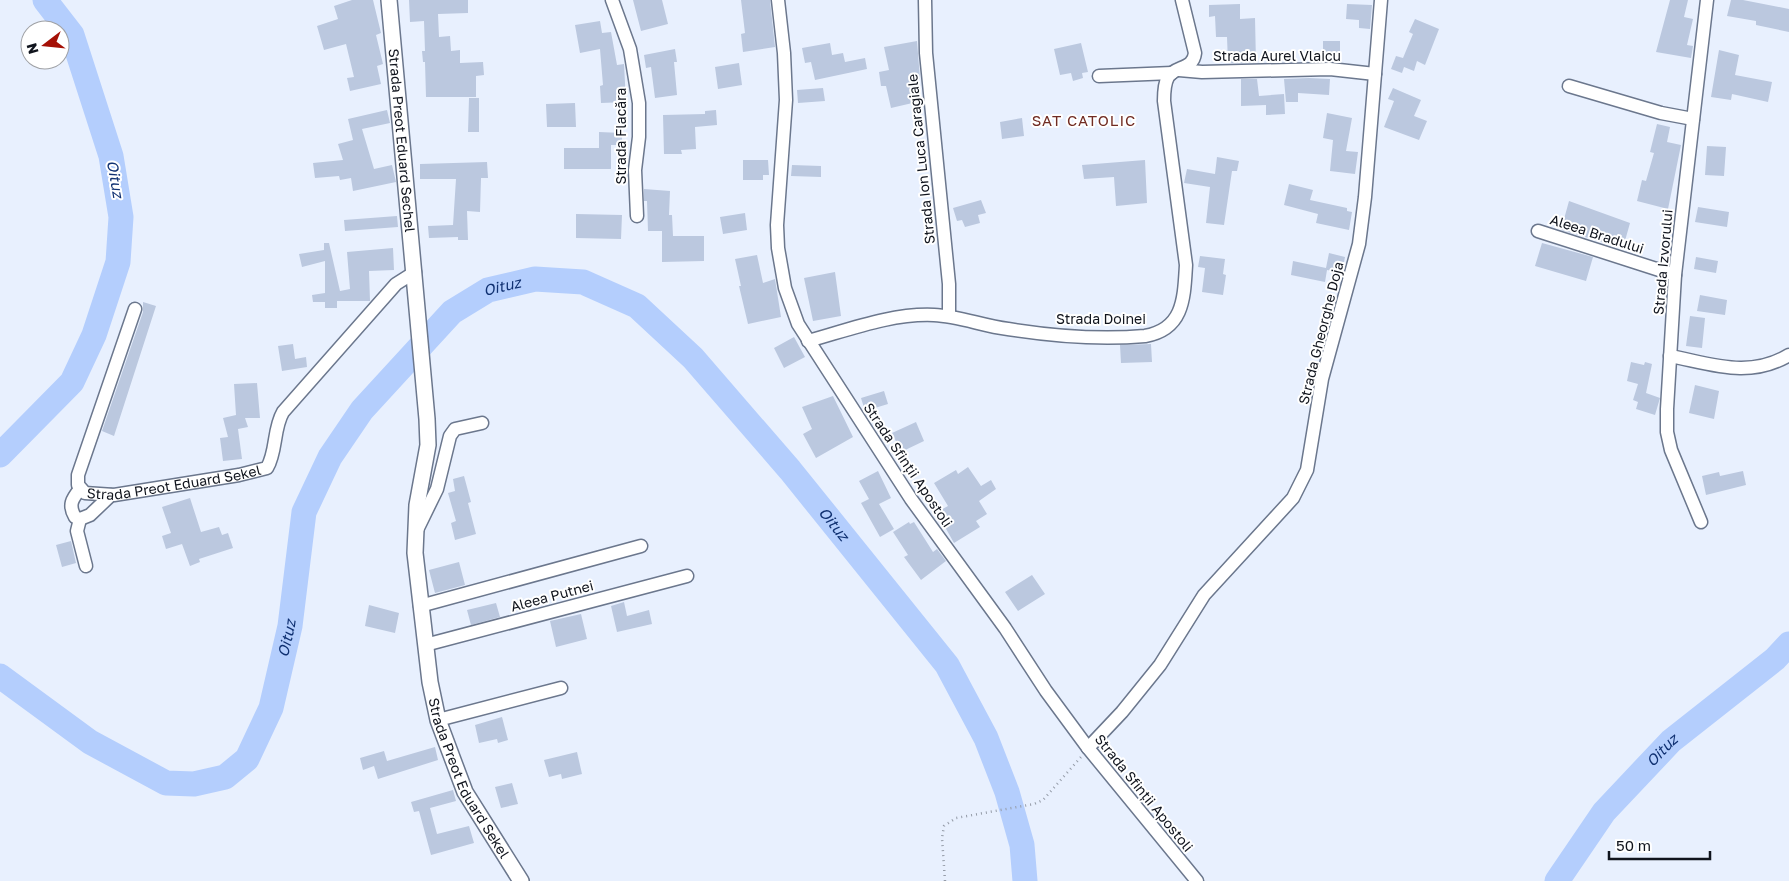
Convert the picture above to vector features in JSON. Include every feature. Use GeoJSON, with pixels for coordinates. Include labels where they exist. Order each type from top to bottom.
{"type":"FeatureCollection","features":[{"type":"Feature","properties":{"kind":"street","name":"Strada Preot Eduard Sechel"},"geometry":{"type":"LineString","coordinates":[[389,0],[415,277]]}},
{"type":"Feature","properties":{"kind":"street","name":"Strada Flacăra"},"geometry":{"type":"LineString","coordinates":[[612,0],[630,49],[639,103],[639,137],[635,170],[637,216]]}},
{"type":"Feature","properties":{"kind":"street","name":"Strada Sfinții Apostoli"},"geometry":{"type":"LineString","coordinates":[[778,0],[784,53],[786,100],[777,225],[778,248],[790,305],[808,340],[911,500],[1088,748],[1197,881]]}},
{"type":"Feature","properties":{"kind":"street","name":"Strada Ion Luca Caragiale"},"geometry":{"type":"LineString","coordinates":[[925,0],[926,53],[949,284],[949,316]]}},
{"type":"Feature","properties":{"kind":"street","name":"Strada Doinei"},"geometry":{"type":"LineString","coordinates":[[808,340],[898,318],[918,315],[949,316],[1008,329],[1066,335],[1145,336],[1158,334],[1170,325],[1180,310],[1184,292],[1186,265],[1164,101],[1168,78],[1175,71],[1194,60],[1182,0]]}},
{"type":"Feature","properties":{"kind":"street","name":"Strada Gheorghe Doja"},"geometry":{"type":"LineString","coordinates":[[1088,748],[1122,712],[1160,665],[1204,595],[1292,498],[1302,483],[1307,470],[1322,379],[1359,244],[1381,0]]}},
{"type":"Feature","properties":{"kind":"street","name":"Strada Izvorului"},"geometry":{"type":"LineString","coordinates":[[1701,522],[1674,461],[1667,432],[1675,275],[1706,0]]}},
{"type":"Feature","properties":{"kind":"street","name":"Strada Aurel Vlaicu"},"geometry":{"type":"LineString","coordinates":[[1099,76],[1175,71],[1330,69],[1375,74]]}},
{"type":"Feature","properties":{"kind":"street"},"geometry":{"type":"LineString","coordinates":[[1569,86],[1661,113],[1693,119]]}},
{"type":"Feature","properties":{"kind":"street","name":"Aleea Bradului"},"geometry":{"type":"LineString","coordinates":[[1538,231],[1675,275]]}},
{"type":"Feature","properties":{"kind":"street","name":"Strada Preot Eduard Sekel"},"geometry":{"type":"LineString","coordinates":[[135,309],[78,475],[80,489],[85,493],[111,495],[240,475],[267,468],[270,463],[276,428],[283,412],[396,284],[415,277],[427,419],[426,459],[417,505],[415,534],[416,572],[424,645],[438,720],[465,792],[521,881]]}},
{"type":"Feature","properties":{"kind":"street"},"geometry":{"type":"LineString","coordinates":[[1670,356],[1739,370],[1767,367],[1789,356]]}},
{"type":"Feature","properties":{"kind":"street"},"geometry":{"type":"LineString","coordinates":[[415,534],[437,489],[450,436],[455,429],[482,423]]}},
{"type":"Feature","properties":{"kind":"street"},"geometry":{"type":"LineString","coordinates":[[80,489],[73,497],[70,505],[75,517],[80,519],[90,515],[111,495]]}},
{"type":"Feature","properties":{"kind":"street"},"geometry":{"type":"LineString","coordinates":[[80,519],[77,530],[86,566]]}},
{"type":"Feature","properties":{"kind":"street"},"geometry":{"type":"LineString","coordinates":[[420,606],[641,546]]}},
{"type":"Feature","properties":{"kind":"street","name":"Aleea Putnei"},"geometry":{"type":"LineString","coordinates":[[424,645],[687,576]]}},
{"type":"Feature","properties":{"kind":"street"},"geometry":{"type":"LineString","coordinates":[[438,720],[561,688]]}},
{"type":"Feature","properties":{"kind":"path"},"geometry":{"type":"LineString","coordinates":[[944,881],[942,838],[944,826],[956,818],[1026,806],[1043,800],[1088,748]]}},
{"type":"Feature","properties":{"kind":"building"},"geometry":{"type":"Polygon","coordinates":[[[352,0],[373,0],[381,33],[376,35],[383,64],[377,66],[381,84],[350,91],[347,78],[354,77],[346,44],[324,50],[317,26],[338,19],[334,6],[352,0]]]}},
{"type":"Feature","properties":{"kind":"building"},"geometry":{"type":"Polygon","coordinates":[[[409,0],[468,0],[468,13],[438,14],[439,37],[450,36],[451,51],[460,50],[460,63],[483,62],[484,75],[476,76],[476,97],[426,97],[425,62],[423,62],[422,51],[425,51],[424,21],[410,22],[409,0]]]}},
{"type":"Feature","properties":{"kind":"building"},"geometry":{"type":"Polygon","coordinates":[[[633,0],[662,0],[668,24],[641,31],[633,0]]]}},
{"type":"Feature","properties":{"kind":"building"},"geometry":{"type":"Polygon","coordinates":[[[741,0],[770,0],[775,47],[743,52],[741,34],[745,33],[741,0]]]}},
{"type":"Feature","properties":{"kind":"building"},"geometry":{"type":"Polygon","coordinates":[[[1670,0],[1688,0],[1684,17],[1693,19],[1687,45],[1693,46],[1691,58],[1656,52],[1670,0]]]}},
{"type":"Feature","properties":{"kind":"building"},"geometry":{"type":"Polygon","coordinates":[[[1731,0],[1743,0],[1789,9],[1789,32],[1756,25],[1756,21],[1727,16],[1731,0]]]}},
{"type":"Feature","properties":{"kind":"building"},"geometry":{"type":"Polygon","coordinates":[[[1240,4],[1240,19],[1255,18],[1256,63],[1228,63],[1227,37],[1216,37],[1215,16],[1209,17],[1209,5],[1240,4]]]}},
{"type":"Feature","properties":{"kind":"building"},"geometry":{"type":"Polygon","coordinates":[[[1347,4],[1372,5],[1370,29],[1359,28],[1359,20],[1346,19],[1347,4]]]}},
{"type":"Feature","properties":{"kind":"building"},"geometry":{"type":"Polygon","coordinates":[[[1415,19],[1439,29],[1425,65],[1417,61],[1414,71],[1404,67],[1402,73],[1391,69],[1396,56],[1403,58],[1413,34],[1409,32],[1415,19]]]}},
{"type":"Feature","properties":{"kind":"building"},"geometry":{"type":"Polygon","coordinates":[[[600,21],[602,33],[611,32],[617,65],[624,64],[626,102],[601,103],[600,86],[603,85],[600,49],[580,53],[575,25],[600,21]]]}},
{"type":"Feature","properties":{"kind":"building"},"geometry":{"type":"Polygon","coordinates":[[[917,41],[920,79],[916,80],[921,101],[891,108],[886,86],[881,86],[879,72],[889,70],[884,47],[917,41]]]}},
{"type":"Feature","properties":{"kind":"building"},"geometry":{"type":"Polygon","coordinates":[[[1323,41],[1340,41],[1340,62],[1323,61],[1323,41]]]}},
{"type":"Feature","properties":{"kind":"building"},"geometry":{"type":"Polygon","coordinates":[[[830,43],[832,55],[843,53],[845,62],[865,58],[867,69],[815,80],[811,62],[805,63],[802,48],[830,43]]]}},
{"type":"Feature","properties":{"kind":"building"},"geometry":{"type":"Polygon","coordinates":[[[1081,43],[1088,72],[1082,73],[1083,78],[1073,81],[1071,73],[1060,75],[1054,49],[1081,43]]]}},
{"type":"Feature","properties":{"kind":"building"},"geometry":{"type":"Polygon","coordinates":[[[675,49],[677,62],[674,62],[677,95],[655,98],[651,67],[646,68],[644,55],[675,49]]]}},
{"type":"Feature","properties":{"kind":"building"},"geometry":{"type":"Polygon","coordinates":[[[1719,50],[1739,55],[1735,75],[1772,82],[1768,102],[1732,94],[1731,100],[1711,97],[1719,50]]]}},
{"type":"Feature","properties":{"kind":"building"},"geometry":{"type":"Polygon","coordinates":[[[739,63],[742,85],[718,89],[715,67],[739,63]]]}},
{"type":"Feature","properties":{"kind":"building"},"geometry":{"type":"Polygon","coordinates":[[[1241,79],[1257,79],[1259,96],[1284,94],[1285,114],[1266,115],[1266,105],[1241,106],[1241,79]]]}},
{"type":"Feature","properties":{"kind":"building"},"geometry":{"type":"Polygon","coordinates":[[[1284,79],[1330,79],[1329,95],[1298,93],[1298,102],[1286,102],[1284,79]]]}},
{"type":"Feature","properties":{"kind":"building"},"geometry":{"type":"Polygon","coordinates":[[[823,88],[825,101],[798,103],[797,90],[823,88]]]}},
{"type":"Feature","properties":{"kind":"building"},"geometry":{"type":"Polygon","coordinates":[[[1393,88],[1421,100],[1414,116],[1427,121],[1419,140],[1384,127],[1394,101],[1388,99],[1393,88]]]}},
{"type":"Feature","properties":{"kind":"building"},"geometry":{"type":"Polygon","coordinates":[[[469,98],[479,98],[479,132],[468,132],[469,98]]]}},
{"type":"Feature","properties":{"kind":"building"},"geometry":{"type":"Polygon","coordinates":[[[575,103],[576,127],[547,127],[546,104],[575,103]]]}},
{"type":"Feature","properties":{"kind":"building"},"geometry":{"type":"Polygon","coordinates":[[[387,110],[390,123],[362,129],[374,169],[392,165],[396,182],[353,191],[351,178],[340,180],[339,176],[315,178],[313,163],[343,160],[338,144],[353,140],[348,119],[387,110]]]}},
{"type":"Feature","properties":{"kind":"building"},"geometry":{"type":"Polygon","coordinates":[[[716,110],[717,125],[695,127],[696,149],[681,150],[682,154],[664,154],[663,115],[705,114],[705,111],[716,110]]]}},
{"type":"Feature","properties":{"kind":"building"},"geometry":{"type":"Polygon","coordinates":[[[1327,113],[1352,118],[1346,151],[1358,152],[1355,174],[1330,171],[1333,140],[1323,138],[1327,113]]]}},
{"type":"Feature","properties":{"kind":"building"},"geometry":{"type":"Polygon","coordinates":[[[1022,118],[1024,136],[1002,139],[1000,122],[1022,118]]]}},
{"type":"Feature","properties":{"kind":"building"},"geometry":{"type":"Polygon","coordinates":[[[1657,124],[1670,127],[1667,142],[1681,145],[1668,209],[1637,201],[1642,180],[1646,181],[1654,153],[1650,152],[1657,124]]]}},
{"type":"Feature","properties":{"kind":"building"},"geometry":{"type":"Polygon","coordinates":[[[599,132],[622,133],[622,145],[611,145],[611,169],[564,169],[564,148],[599,148],[599,132]]]}},
{"type":"Feature","properties":{"kind":"building"},"geometry":{"type":"Polygon","coordinates":[[[1707,146],[1726,147],[1724,176],[1705,175],[1707,146]]]}},
{"type":"Feature","properties":{"kind":"building"},"geometry":{"type":"Polygon","coordinates":[[[1217,157],[1239,161],[1237,171],[1232,171],[1224,225],[1206,223],[1210,187],[1184,183],[1187,169],[1215,174],[1217,157]]]}},
{"type":"Feature","properties":{"kind":"building"},"geometry":{"type":"Polygon","coordinates":[[[743,160],[768,160],[769,175],[763,175],[763,180],[743,180],[743,160]]]}},
{"type":"Feature","properties":{"kind":"building"},"geometry":{"type":"Polygon","coordinates":[[[1145,160],[1147,203],[1116,206],[1114,177],[1084,179],[1082,165],[1145,160]]]}},
{"type":"Feature","properties":{"kind":"building"},"geometry":{"type":"Polygon","coordinates":[[[487,162],[488,178],[481,178],[480,212],[467,211],[468,240],[458,240],[458,237],[429,238],[428,226],[453,225],[456,179],[420,179],[420,164],[487,162]]]}},
{"type":"Feature","properties":{"kind":"building"},"geometry":{"type":"Polygon","coordinates":[[[792,165],[821,166],[821,177],[791,176],[792,165]]]}},
{"type":"Feature","properties":{"kind":"building"},"geometry":{"type":"Polygon","coordinates":[[[1289,184],[1313,190],[1310,200],[1347,208],[1347,211],[1352,212],[1349,230],[1316,223],[1318,214],[1284,205],[1289,184]]]}},
{"type":"Feature","properties":{"kind":"building"},"geometry":{"type":"Polygon","coordinates":[[[644,189],[670,191],[669,215],[672,215],[673,236],[704,236],[704,261],[662,262],[662,231],[648,231],[647,201],[644,201],[644,189]]]}},
{"type":"Feature","properties":{"kind":"building"},"geometry":{"type":"Polygon","coordinates":[[[981,200],[986,213],[978,215],[980,223],[965,227],[962,220],[957,221],[953,208],[981,200]]]}},
{"type":"Feature","properties":{"kind":"building"},"geometry":{"type":"Polygon","coordinates":[[[1569,201],[1630,223],[1623,248],[1561,230],[1569,201]]]}},
{"type":"Feature","properties":{"kind":"building"},"geometry":{"type":"Polygon","coordinates":[[[1698,207],[1729,212],[1727,227],[1695,222],[1698,207]]]}},
{"type":"Feature","properties":{"kind":"building"},"geometry":{"type":"Polygon","coordinates":[[[745,213],[747,230],[723,234],[720,217],[745,213]]]}},
{"type":"Feature","properties":{"kind":"building"},"geometry":{"type":"Polygon","coordinates":[[[576,214],[622,215],[621,239],[576,238],[576,214]]]}},
{"type":"Feature","properties":{"kind":"building"},"geometry":{"type":"Polygon","coordinates":[[[397,216],[398,227],[345,231],[344,220],[397,216]]]}},
{"type":"Feature","properties":{"kind":"building"},"geometry":{"type":"Polygon","coordinates":[[[324,243],[329,243],[340,291],[350,289],[347,252],[393,248],[394,270],[369,271],[370,301],[337,301],[337,308],[325,308],[325,302],[313,302],[312,295],[325,293],[325,261],[302,267],[299,254],[324,250],[324,243]]]}},
{"type":"Feature","properties":{"kind":"building"},"geometry":{"type":"Polygon","coordinates":[[[1542,243],[1593,257],[1586,281],[1535,266],[1542,243]]]}},
{"type":"Feature","properties":{"kind":"building"},"geometry":{"type":"Polygon","coordinates":[[[1329,253],[1345,257],[1342,273],[1327,270],[1325,282],[1291,275],[1293,261],[1326,268],[1329,253]]]}},
{"type":"Feature","properties":{"kind":"building"},"geometry":{"type":"Polygon","coordinates":[[[757,255],[763,283],[775,279],[781,317],[748,324],[735,259],[757,255]]]}},
{"type":"Feature","properties":{"kind":"building"},"geometry":{"type":"Polygon","coordinates":[[[1200,256],[1225,259],[1223,274],[1226,275],[1223,295],[1202,292],[1205,268],[1198,267],[1200,256]]]}},
{"type":"Feature","properties":{"kind":"building"},"geometry":{"type":"Polygon","coordinates":[[[1696,257],[1718,261],[1716,273],[1694,269],[1696,257]]]}},
{"type":"Feature","properties":{"kind":"building"},"geometry":{"type":"Polygon","coordinates":[[[835,272],[841,316],[813,321],[804,278],[835,272]]]}},
{"type":"Feature","properties":{"kind":"building"},"geometry":{"type":"Polygon","coordinates":[[[1700,295],[1727,300],[1725,315],[1697,311],[1700,295]]]}},
{"type":"Feature","properties":{"kind":"building"},"geometry":{"type":"Polygon","coordinates":[[[143,302],[156,306],[114,436],[102,431],[143,312],[143,302]]]}},
{"type":"Feature","properties":{"kind":"building"},"geometry":{"type":"Polygon","coordinates":[[[1690,316],[1705,318],[1702,348],[1686,346],[1690,316]]]}},
{"type":"Feature","properties":{"kind":"building"},"geometry":{"type":"Polygon","coordinates":[[[794,337],[805,357],[784,368],[774,348],[794,337]]]}},
{"type":"Feature","properties":{"kind":"building"},"geometry":{"type":"Polygon","coordinates":[[[293,344],[295,359],[306,357],[307,367],[282,371],[278,346],[293,344]]]}},
{"type":"Feature","properties":{"kind":"building"},"geometry":{"type":"Polygon","coordinates":[[[1151,344],[1152,362],[1121,363],[1120,345],[1151,344]]]}},
{"type":"Feature","properties":{"kind":"building"},"geometry":{"type":"Polygon","coordinates":[[[1631,362],[1644,365],[1645,362],[1652,364],[1646,393],[1660,398],[1655,415],[1636,409],[1638,402],[1633,400],[1638,384],[1627,381],[1631,362]]]}},
{"type":"Feature","properties":{"kind":"building"},"geometry":{"type":"Polygon","coordinates":[[[257,383],[260,418],[245,418],[248,427],[238,429],[242,459],[223,461],[220,438],[228,437],[223,418],[236,415],[234,384],[257,383]]]}},
{"type":"Feature","properties":{"kind":"building"},"geometry":{"type":"Polygon","coordinates":[[[1695,385],[1719,391],[1714,419],[1689,413],[1695,385]]]}},
{"type":"Feature","properties":{"kind":"building"},"geometry":{"type":"Polygon","coordinates":[[[884,391],[888,404],[865,411],[861,398],[884,391]]]}},
{"type":"Feature","properties":{"kind":"building"},"geometry":{"type":"Polygon","coordinates":[[[833,396],[853,437],[816,458],[803,434],[812,429],[802,407],[833,396]]]}},
{"type":"Feature","properties":{"kind":"building"},"geometry":{"type":"Polygon","coordinates":[[[916,422],[924,441],[901,452],[892,433],[916,422]]]}},
{"type":"Feature","properties":{"kind":"building"},"geometry":{"type":"Polygon","coordinates":[[[968,467],[981,486],[991,480],[996,489],[979,501],[987,514],[976,521],[980,527],[954,543],[945,527],[948,525],[939,511],[948,506],[934,483],[956,470],[958,474],[968,467]]]}},
{"type":"Feature","properties":{"kind":"building"},"geometry":{"type":"Polygon","coordinates":[[[878,471],[891,498],[879,504],[894,529],[880,537],[861,503],[869,499],[859,481],[878,471]]]}},
{"type":"Feature","properties":{"kind":"building"},"geometry":{"type":"Polygon","coordinates":[[[1743,471],[1746,485],[1706,495],[1702,476],[1719,472],[1720,476],[1743,471]]]}},
{"type":"Feature","properties":{"kind":"building"},"geometry":{"type":"Polygon","coordinates":[[[464,476],[471,502],[468,503],[476,534],[455,540],[451,523],[456,521],[448,493],[455,491],[453,479],[464,476]]]}},
{"type":"Feature","properties":{"kind":"building"},"geometry":{"type":"Polygon","coordinates":[[[190,498],[201,532],[219,527],[222,535],[228,533],[233,548],[199,559],[200,562],[190,566],[182,544],[166,549],[162,536],[171,533],[162,507],[190,498]]]}},
{"type":"Feature","properties":{"kind":"building"},"geometry":{"type":"Polygon","coordinates":[[[909,522],[910,524],[914,522],[933,552],[937,549],[946,561],[921,580],[904,557],[908,555],[893,532],[909,522]]]}},
{"type":"Feature","properties":{"kind":"building"},"geometry":{"type":"Polygon","coordinates":[[[71,541],[76,563],[62,567],[56,545],[71,541]]]}},
{"type":"Feature","properties":{"kind":"building"},"geometry":{"type":"Polygon","coordinates":[[[459,562],[465,585],[435,593],[429,570],[459,562]]]}},
{"type":"Feature","properties":{"kind":"building"},"geometry":{"type":"Polygon","coordinates":[[[1032,575],[1045,594],[1018,611],[1005,592],[1032,575]]]}},
{"type":"Feature","properties":{"kind":"building"},"geometry":{"type":"Polygon","coordinates":[[[624,602],[627,616],[649,610],[652,624],[617,632],[611,606],[624,602]]]}},
{"type":"Feature","properties":{"kind":"building"},"geometry":{"type":"Polygon","coordinates":[[[496,603],[500,617],[471,625],[467,610],[496,603]]]}},
{"type":"Feature","properties":{"kind":"building"},"geometry":{"type":"Polygon","coordinates":[[[369,605],[399,613],[395,633],[365,626],[369,605]]]}},
{"type":"Feature","properties":{"kind":"building"},"geometry":{"type":"Polygon","coordinates":[[[581,614],[587,639],[556,647],[550,621],[581,614]]]}},
{"type":"Feature","properties":{"kind":"building"},"geometry":{"type":"Polygon","coordinates":[[[502,717],[508,740],[498,743],[497,739],[479,743],[475,725],[502,717]]]}},
{"type":"Feature","properties":{"kind":"building"},"geometry":{"type":"Polygon","coordinates":[[[435,747],[438,760],[378,779],[374,766],[363,770],[360,758],[384,751],[387,761],[435,747]]]}},
{"type":"Feature","properties":{"kind":"building"},"geometry":{"type":"Polygon","coordinates":[[[577,752],[582,774],[562,779],[561,774],[549,777],[544,760],[577,752]]]}},
{"type":"Feature","properties":{"kind":"building"},"geometry":{"type":"Polygon","coordinates":[[[512,783],[518,804],[501,808],[495,787],[512,783]]]}},
{"type":"Feature","properties":{"kind":"building"},"geometry":{"type":"Polygon","coordinates":[[[453,790],[456,801],[430,808],[437,834],[469,826],[474,843],[431,855],[419,811],[414,812],[411,802],[453,790]]]}},
{"type":"Feature","properties":{"kind":"waterway","name":"Oituz"},"geometry":{"type":"LineString","coordinates":[[0,455],[72,382],[94,335],[118,262],[121,217],[111,156],[72,35],[45,0]]}},
{"type":"Feature","properties":{"kind":"waterway","name":"Oituz"},"geometry":{"type":"LineString","coordinates":[[0,676],[90,742],[166,783],[194,784],[225,777],[247,759],[271,708],[290,626],[304,512],[330,457],[362,410],[452,312],[488,290],[535,279],[583,282],[637,306],[693,358],[790,470],[947,665],[986,738],[1007,792],[1022,845],[1025,881]]}},
{"type":"Feature","properties":{"kind":"waterway","name":"Oituz"},"geometry":{"type":"LineString","coordinates":[[1557,881],[1604,812],[1671,741],[1775,659],[1789,644]]}},
{"type":"Feature","properties":{"kind":"district","name":"SAT CATOLIC"},"geometry":{"type":"Point","coordinates":[1084,121]}}]}
